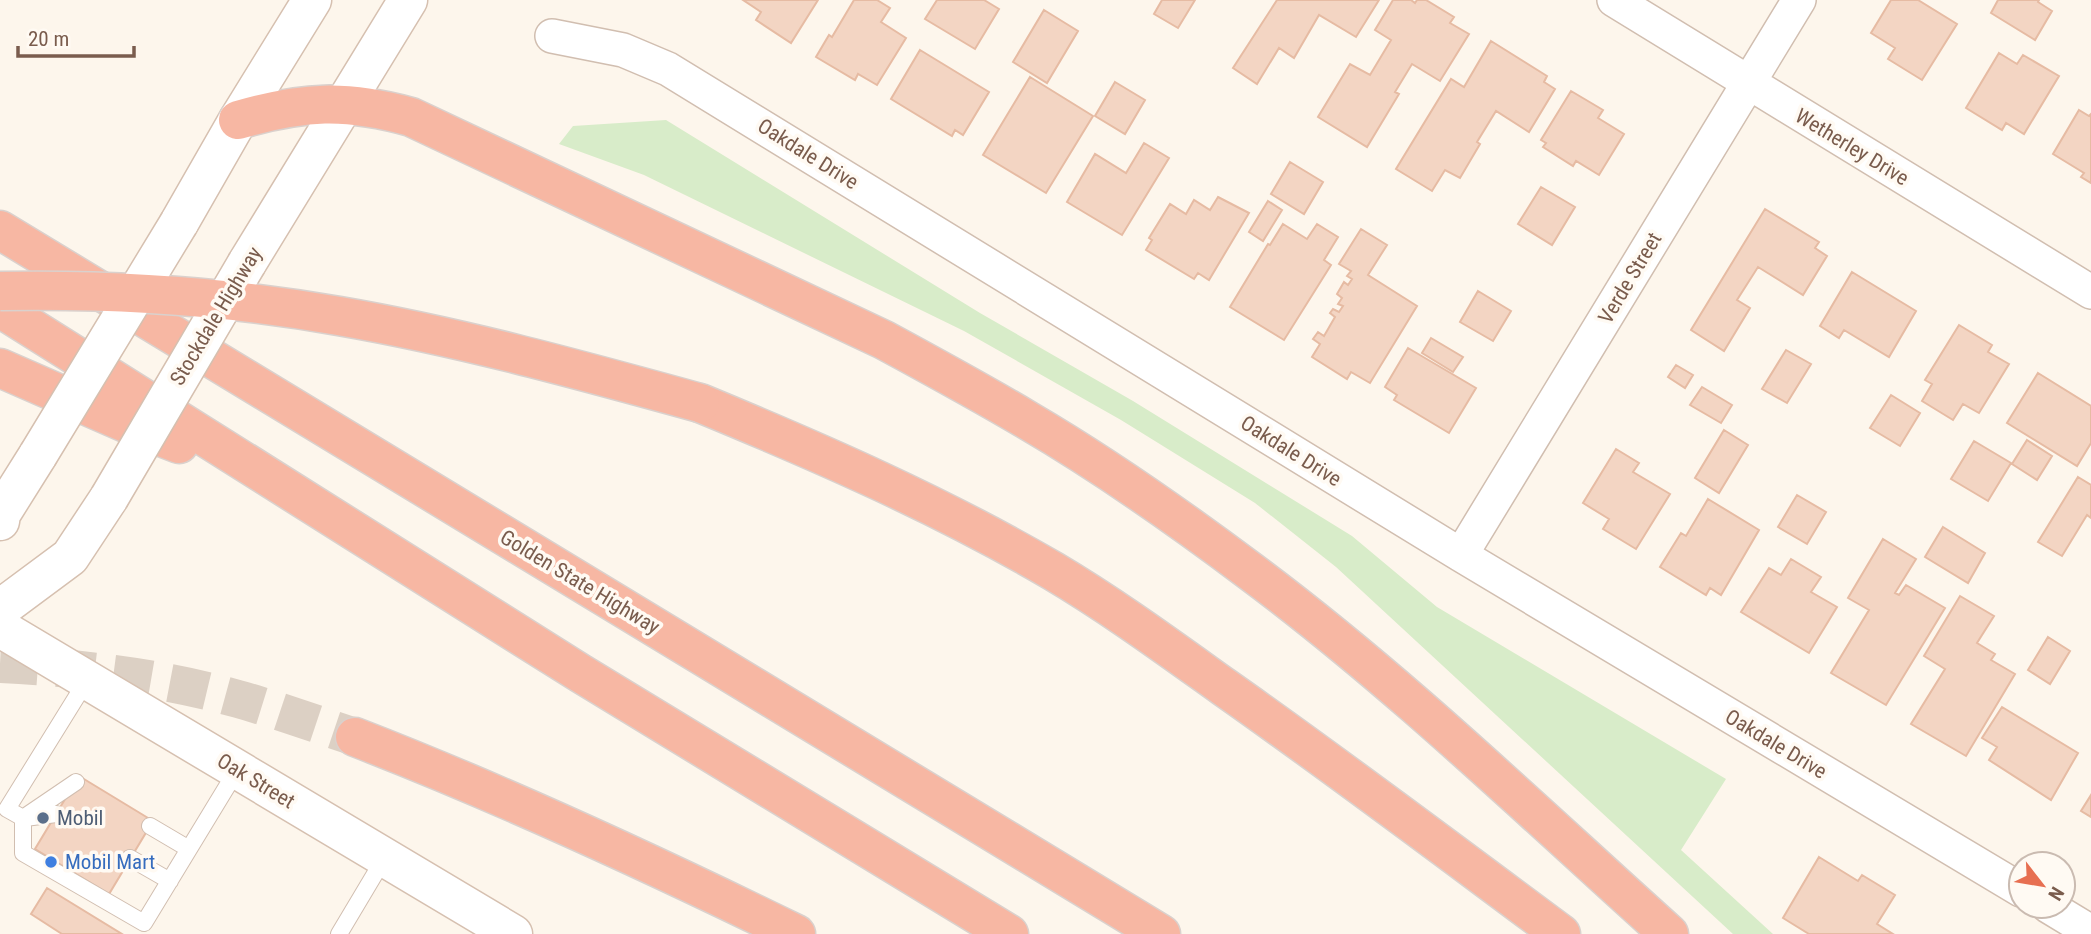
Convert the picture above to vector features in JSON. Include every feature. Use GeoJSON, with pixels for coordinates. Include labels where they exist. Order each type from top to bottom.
{"type":"FeatureCollection","features":[{"type":"Feature","properties":{"kind":"highway"},"geometry":{"type":"LineString","coordinates":[[239,120],[308,104],[378,108],[411,117],[884,340],[1028,420],[1176,517],[1323,628],[1392,686],[1669,934]]}},
{"type":"Feature","properties":{"kind":"highway","name":"Golden State Highway"},"geometry":{"type":"LineString","coordinates":[[0,230],[1161,934]]}},
{"type":"Feature","properties":{"kind":"highway"},"geometry":{"type":"LineString","coordinates":[[0,291],[57,290],[161,295],[243,302],[338,316],[437,335],[533,358],[700,403],[899,490],[1054,572],[1122,615],[1285,730],[1561,934]]}},
{"type":"Feature","properties":{"kind":"highway"},"geometry":{"type":"LineString","coordinates":[[0,308],[580,673],[1009,934]]}},
{"type":"Feature","properties":{"kind":"highway"},"geometry":{"type":"LineString","coordinates":[[0,368],[135,427],[275,481]]}},
{"type":"Feature","properties":{"kind":"highway"},"geometry":{"type":"LineString","coordinates":[[355,737],[493,793],[662,869],[796,934]]}},
{"type":"Feature","properties":{"kind":"main road"},"geometry":{"type":"LineString","coordinates":[[0,521],[1,514],[312,0]]}},
{"type":"Feature","properties":{"kind":"main road","name":"Stockdale Highway"},"geometry":{"type":"LineString","coordinates":[[0,609],[70,557],[109,498],[247,263],[408,0]]}},
{"type":"Feature","properties":{"kind":"main road","name":"Oak Street"},"geometry":{"type":"LineString","coordinates":[[0,628],[513,934]]}},
{"type":"Feature","properties":{"kind":"street","name":"Wetherley Drive"},"geometry":{"type":"LineString","coordinates":[[1614,0],[2091,292]]}},
{"type":"Feature","properties":{"kind":"street","name":"Verde Street"},"geometry":{"type":"LineString","coordinates":[[1461,555],[1799,0]]}},
{"type":"Feature","properties":{"kind":"street","name":"Oakdale Drive"},"geometry":{"type":"LineString","coordinates":[[552,36],[623,50],[668,69],[1461,555],[2007,882]]}},
{"type":"Feature","properties":{"kind":"street"},"geometry":{"type":"LineString","coordinates":[[2071,920],[2091,932]]}},
{"type":"Feature","properties":{"kind":"lane"},"geometry":{"type":"LineString","coordinates":[[56,814],[23,818],[2,811],[87,680]]}},
{"type":"Feature","properties":{"kind":"lane"},"geometry":{"type":"LineString","coordinates":[[23,818],[23,853],[144,923],[237,770]]}},
{"type":"Feature","properties":{"kind":"lane"},"geometry":{"type":"LineString","coordinates":[[23,818],[76,782]]}},
{"type":"Feature","properties":{"kind":"lane"},"geometry":{"type":"LineString","coordinates":[[150,826],[189,849]]}},
{"type":"Feature","properties":{"kind":"lane"},"geometry":{"type":"LineString","coordinates":[[339,934],[385,857]]}},
{"type":"Feature","properties":{"kind":"lane"},"geometry":{"type":"LineString","coordinates":[[130,858],[170,881]]}},
{"type":"Feature","properties":{"kind":"green space"},"geometry":{"type":"Polygon","coordinates":[[[666,120],[980,313],[1133,401],[1352,536],[1437,607],[1726,779],[1681,850],[1773,934],[1733,934],[1336,567],[1255,503],[1121,420],[964,331],[644,175],[559,144],[573,126],[666,120]]]}},
{"type":"Feature","properties":{"kind":"building"},"geometry":{"type":"Polygon","coordinates":[[[743,0],[818,0],[791,43],[756,20],[761,12],[743,0]]]}},
{"type":"Feature","properties":{"kind":"building"},"geometry":{"type":"Polygon","coordinates":[[[854,0],[877,0],[890,8],[881,22],[906,38],[877,85],[858,74],[855,80],[816,57],[829,35],[832,37],[854,0]]]}},
{"type":"Feature","properties":{"kind":"building"},"geometry":{"type":"Polygon","coordinates":[[[937,0],[984,0],[999,9],[975,49],[925,19],[937,0]]]}},
{"type":"Feature","properties":{"kind":"building"},"geometry":{"type":"Polygon","coordinates":[[[1162,0],[1195,0],[1178,28],[1154,14],[1162,0]]]}},
{"type":"Feature","properties":{"kind":"building"},"geometry":{"type":"Polygon","coordinates":[[[1277,0],[1379,0],[1356,37],[1319,15],[1294,58],[1279,48],[1257,84],[1233,68],[1277,0]]]}},
{"type":"Feature","properties":{"kind":"building"},"geometry":{"type":"Polygon","coordinates":[[[1393,0],[1411,0],[1415,3],[1417,0],[1426,0],[1454,17],[1450,23],[1469,34],[1440,81],[1412,64],[1395,92],[1399,94],[1367,147],[1318,117],[1350,64],[1370,75],[1391,40],[1375,30],[1393,0]]]}},
{"type":"Feature","properties":{"kind":"building"},"geometry":{"type":"Polygon","coordinates":[[[1891,0],[1918,0],[1957,24],[1922,80],[1888,59],[1895,48],[1871,33],[1891,0]]]}},
{"type":"Feature","properties":{"kind":"building"},"geometry":{"type":"Polygon","coordinates":[[[1998,0],[2039,0],[2038,2],[2052,11],[2035,40],[1991,13],[1998,0]]]}},
{"type":"Feature","properties":{"kind":"building"},"geometry":{"type":"Polygon","coordinates":[[[1044,10],[1078,31],[1047,83],[1013,62],[1044,10]]]}},
{"type":"Feature","properties":{"kind":"building"},"geometry":{"type":"Polygon","coordinates":[[[1491,41],[1547,76],[1544,82],[1555,89],[1529,132],[1496,111],[1460,178],[1445,170],[1432,191],[1396,169],[1451,79],[1464,87],[1491,41]]]}},
{"type":"Feature","properties":{"kind":"building"},"geometry":{"type":"Polygon","coordinates":[[[920,50],[989,92],[963,135],[955,130],[952,136],[891,99],[920,50]]]}},
{"type":"Feature","properties":{"kind":"building"},"geometry":{"type":"Polygon","coordinates":[[[1999,53],[2017,64],[2023,55],[2059,76],[2024,134],[2006,123],[2002,130],[1966,108],[1999,53]]]}},
{"type":"Feature","properties":{"kind":"building"},"geometry":{"type":"Polygon","coordinates":[[[1030,77],[1093,116],[1046,193],[983,155],[1030,77]]]}},
{"type":"Feature","properties":{"kind":"building"},"geometry":{"type":"Polygon","coordinates":[[[1115,82],[1145,100],[1125,134],[1095,116],[1115,82]]]}},
{"type":"Feature","properties":{"kind":"building"},"geometry":{"type":"Polygon","coordinates":[[[1571,91],[1603,110],[1598,118],[1624,134],[1599,175],[1576,161],[1573,166],[1543,147],[1546,143],[1541,140],[1571,91]]]}},
{"type":"Feature","properties":{"kind":"building"},"geometry":{"type":"Polygon","coordinates":[[[2079,110],[2089,116],[2091,114],[2091,183],[2081,177],[2084,173],[2053,154],[2079,110]]]}},
{"type":"Feature","properties":{"kind":"building"},"geometry":{"type":"Polygon","coordinates":[[[1144,143],[1169,158],[1122,235],[1067,202],[1095,154],[1126,173],[1144,143]]]}},
{"type":"Feature","properties":{"kind":"building"},"geometry":{"type":"Polygon","coordinates":[[[1290,162],[1323,182],[1304,214],[1271,194],[1290,162]]]}},
{"type":"Feature","properties":{"kind":"building"},"geometry":{"type":"Polygon","coordinates":[[[1541,187],[1575,207],[1552,245],[1518,224],[1541,187]]]}},
{"type":"Feature","properties":{"kind":"building"},"geometry":{"type":"Polygon","coordinates":[[[1218,197],[1249,213],[1209,280],[1198,273],[1194,279],[1146,250],[1152,240],[1149,238],[1170,204],[1186,214],[1194,200],[1210,210],[1218,197]]]}},
{"type":"Feature","properties":{"kind":"building"},"geometry":{"type":"Polygon","coordinates":[[[1268,201],[1282,210],[1263,241],[1249,232],[1268,201]]]}},
{"type":"Feature","properties":{"kind":"building"},"geometry":{"type":"Polygon","coordinates":[[[1765,209],[1819,242],[1815,248],[1827,256],[1803,295],[1758,267],[1737,300],[1750,308],[1724,351],[1691,330],[1765,209]]]}},
{"type":"Feature","properties":{"kind":"building"},"geometry":{"type":"Polygon","coordinates":[[[1283,224],[1307,239],[1317,224],[1338,237],[1324,260],[1331,265],[1284,340],[1230,307],[1283,224]]]}},
{"type":"Feature","properties":{"kind":"building"},"geometry":{"type":"Polygon","coordinates":[[[1361,229],[1387,245],[1368,275],[1417,306],[1370,383],[1351,372],[1347,379],[1312,357],[1320,344],[1313,339],[1318,332],[1324,336],[1335,317],[1330,313],[1333,309],[1339,312],[1343,306],[1338,304],[1342,298],[1337,294],[1344,282],[1348,285],[1352,279],[1347,276],[1351,271],[1339,264],[1361,229]]]}},
{"type":"Feature","properties":{"kind":"building"},"geometry":{"type":"Polygon","coordinates":[[[1852,272],[1916,311],[1889,357],[1844,330],[1839,338],[1820,326],[1852,272]]]}},
{"type":"Feature","properties":{"kind":"building"},"geometry":{"type":"Polygon","coordinates":[[[1478,291],[1511,311],[1493,341],[1460,322],[1478,291]]]}},
{"type":"Feature","properties":{"kind":"building"},"geometry":{"type":"Polygon","coordinates":[[[1959,325],[1992,345],[1988,352],[2009,364],[1979,413],[1963,404],[1953,420],[1922,401],[1932,384],[1925,380],[1959,325]]]}},
{"type":"Feature","properties":{"kind":"building"},"geometry":{"type":"Polygon","coordinates":[[[1431,338],[1463,357],[1453,372],[1422,353],[1431,338]]]}},
{"type":"Feature","properties":{"kind":"building"},"geometry":{"type":"Polygon","coordinates":[[[1408,348],[1476,388],[1449,433],[1394,400],[1397,395],[1385,387],[1408,348]]]}},
{"type":"Feature","properties":{"kind":"building"},"geometry":{"type":"Polygon","coordinates":[[[1786,350],[1811,364],[1787,403],[1762,389],[1786,350]]]}},
{"type":"Feature","properties":{"kind":"building"},"geometry":{"type":"Polygon","coordinates":[[[1676,365],[1693,375],[1685,388],[1668,377],[1676,365]]]}},
{"type":"Feature","properties":{"kind":"building"},"geometry":{"type":"Polygon","coordinates":[[[2038,373],[2091,406],[2091,443],[2077,466],[2007,423],[2038,373]]]}},
{"type":"Feature","properties":{"kind":"building"},"geometry":{"type":"Polygon","coordinates":[[[1702,387],[1732,405],[1721,423],[1690,405],[1702,387]]]}},
{"type":"Feature","properties":{"kind":"building"},"geometry":{"type":"Polygon","coordinates":[[[1891,395],[1920,413],[1900,446],[1870,428],[1891,395]]]}},
{"type":"Feature","properties":{"kind":"building"},"geometry":{"type":"Polygon","coordinates":[[[1724,430],[1748,445],[1719,493],[1695,478],[1724,430]]]}},
{"type":"Feature","properties":{"kind":"building"},"geometry":{"type":"Polygon","coordinates":[[[2027,440],[2052,456],[2037,480],[2012,464],[2027,440]]]}},
{"type":"Feature","properties":{"kind":"building"},"geometry":{"type":"Polygon","coordinates":[[[1974,441],[2011,463],[1988,501],[1951,479],[1974,441]]]}},
{"type":"Feature","properties":{"kind":"building"},"geometry":{"type":"Polygon","coordinates":[[[1616,449],[1639,463],[1633,472],[1670,494],[1636,549],[1603,529],[1609,519],[1583,503],[1616,449]]]}},
{"type":"Feature","properties":{"kind":"building"},"geometry":{"type":"Polygon","coordinates":[[[2078,477],[2091,485],[2091,518],[2087,515],[2062,556],[2038,542],[2078,477]]]}},
{"type":"Feature","properties":{"kind":"building"},"geometry":{"type":"Polygon","coordinates":[[[1797,495],[1826,512],[1807,544],[1778,527],[1797,495]]]}},
{"type":"Feature","properties":{"kind":"building"},"geometry":{"type":"Polygon","coordinates":[[[1708,499],[1759,530],[1721,595],[1710,588],[1706,595],[1660,567],[1681,533],[1686,536],[1708,499]]]}},
{"type":"Feature","properties":{"kind":"building"},"geometry":{"type":"Polygon","coordinates":[[[1943,527],[1985,553],[1968,583],[1925,557],[1943,527]]]}},
{"type":"Feature","properties":{"kind":"building"},"geometry":{"type":"Polygon","coordinates":[[[1883,539],[1916,559],[1895,593],[1899,595],[1906,585],[1945,608],[1886,705],[1831,673],[1869,610],[1848,598],[1883,539]]]}},
{"type":"Feature","properties":{"kind":"building"},"geometry":{"type":"Polygon","coordinates":[[[1791,559],[1821,577],[1811,592],[1837,607],[1809,653],[1741,612],[1769,568],[1781,575],[1791,559]]]}},
{"type":"Feature","properties":{"kind":"building"},"geometry":{"type":"Polygon","coordinates":[[[1960,596],[1994,616],[1977,643],[1995,654],[1991,660],[2015,674],[1966,756],[1911,724],[1945,669],[1924,656],[1960,596]]]}},
{"type":"Feature","properties":{"kind":"building"},"geometry":{"type":"Polygon","coordinates":[[[2048,637],[2070,651],[2050,684],[2028,670],[2048,637]]]}},
{"type":"Feature","properties":{"kind":"building"},"geometry":{"type":"Polygon","coordinates":[[[2002,707],[2078,753],[2051,800],[1989,760],[1997,747],[1982,738],[2002,707]]]}},
{"type":"Feature","properties":{"kind":"building"},"geometry":{"type":"Polygon","coordinates":[[[79,776],[153,821],[109,894],[35,849],[79,776]]]}},
{"type":"Feature","properties":{"kind":"building"},"geometry":{"type":"Polygon","coordinates":[[[2091,795],[2091,817],[2081,811],[2091,795]]]}},
{"type":"Feature","properties":{"kind":"building"},"geometry":{"type":"Polygon","coordinates":[[[1819,857],[1858,881],[1862,875],[1895,895],[1877,924],[1893,934],[1809,934],[1783,918],[1819,857]]]}},
{"type":"Feature","properties":{"kind":"building"},"geometry":{"type":"Polygon","coordinates":[[[47,888],[122,934],[62,934],[31,914],[47,888]]]}},
{"type":"Feature","properties":{"kind":"tunnel"},"geometry":{"type":"LineString","coordinates":[[0,664],[90,671],[209,691],[355,737]]}},
{"type":"Feature","properties":{"kind":"place","name":"Mobil"},"geometry":{"type":"Point","coordinates":[43,818]}},
{"type":"Feature","properties":{"kind":"place","name":"Mobil Mart"},"geometry":{"type":"Point","coordinates":[51,862]}}]}
